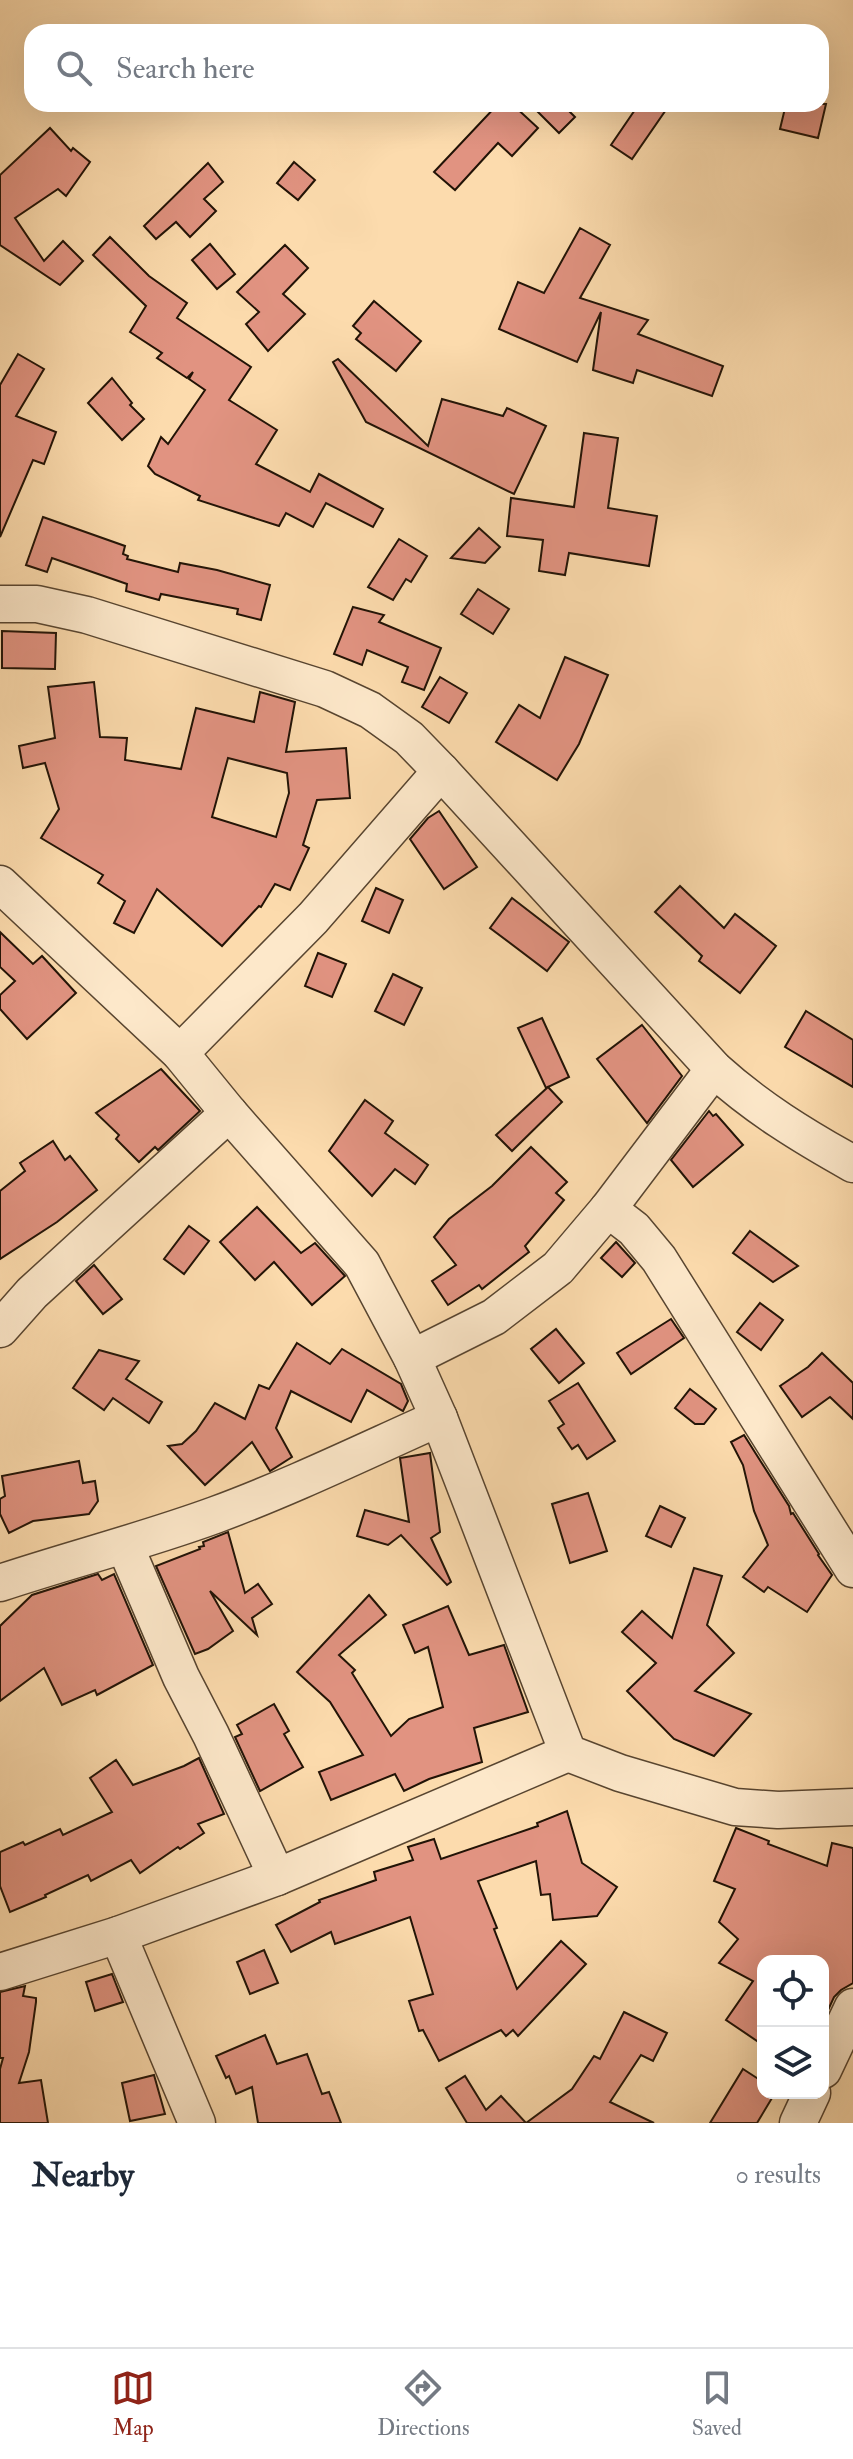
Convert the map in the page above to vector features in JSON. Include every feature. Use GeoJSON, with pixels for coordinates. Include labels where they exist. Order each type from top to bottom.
{"type":"FeatureCollection","features":[{"type":"Feature","properties":{"kind":"street"},"geometry":{"type":"LineString","coordinates":[[0,604],[37,604],[87,615],[325,689],[370,710],[409,738],[441,771],[714,1069],[743,1095],[794,1131],[853,1164]]}},
{"type":"Feature","properties":{"kind":"street"},"geometry":{"type":"LineString","coordinates":[[180,1053],[313,918],[441,771]]}},
{"type":"Feature","properties":{"kind":"street"},"geometry":{"type":"LineString","coordinates":[[0,884],[180,1053],[362,1264],[412,1358],[439,1418],[568,1753]]}},
{"type":"Feature","properties":{"kind":"street"},"geometry":{"type":"LineString","coordinates":[[412,1358],[494,1317],[558,1268],[608,1209],[714,1069]]}},
{"type":"Feature","properties":{"kind":"street"},"geometry":{"type":"LineString","coordinates":[[0,1329],[32,1293],[229,1113]]}},
{"type":"Feature","properties":{"kind":"street"},"geometry":{"type":"LineString","coordinates":[[608,1209],[634,1229],[659,1259],[853,1569]]}},
{"type":"Feature","properties":{"kind":"street"},"geometry":{"type":"LineString","coordinates":[[0,1583],[125,1546],[217,1514],[439,1418]]}},
{"type":"Feature","properties":{"kind":"street"},"geometry":{"type":"LineString","coordinates":[[125,1546],[181,1677],[277,1877]]}},
{"type":"Feature","properties":{"kind":"street"},"geometry":{"type":"LineString","coordinates":[[0,1972],[118,1935],[277,1877],[568,1753],[620,1773],[735,1807],[778,1810],[853,1807]]}},
{"type":"Feature","properties":{"kind":"street"},"geometry":{"type":"LineString","coordinates":[[118,1935],[197,2123]]}},
{"type":"Feature","properties":{"kind":"street"},"geometry":{"type":"LineString","coordinates":[[829,2057],[853,2007]]}},
{"type":"Feature","properties":{"kind":"street"},"geometry":{"type":"LineString","coordinates":[[798,2123],[809,2099]]}},
{"type":"Feature","properties":{"kind":"building"},"geometry":{"type":"Polygon","coordinates":[[[490,112],[521,112],[538,128],[512,156],[498,143],[455,190],[434,172],[490,112]]]}},
{"type":"Feature","properties":{"kind":"building"},"geometry":{"type":"Polygon","coordinates":[[[538,112],[570,112],[575,117],[559,133],[538,112]]]}},
{"type":"Feature","properties":{"kind":"building"},"geometry":{"type":"Polygon","coordinates":[[[634,112],[664,112],[632,159],[611,145],[634,112]]]}},
{"type":"Feature","properties":{"kind":"building"},"geometry":{"type":"Polygon","coordinates":[[[784,112],[824,112],[818,138],[780,129],[784,112]]]}},
{"type":"Feature","properties":{"kind":"building"},"geometry":{"type":"Polygon","coordinates":[[[50,128],[71,151],[73,148],[90,162],[66,196],[58,189],[15,218],[44,261],[63,241],[83,261],[60,285],[0,245],[0,175],[50,128]]]}},
{"type":"Feature","properties":{"kind":"building"},"geometry":{"type":"Polygon","coordinates":[[[294,162],[315,180],[298,200],[277,183],[294,162]]]}},
{"type":"Feature","properties":{"kind":"building"},"geometry":{"type":"Polygon","coordinates":[[[208,163],[223,182],[204,199],[216,211],[190,237],[176,222],[156,239],[144,226],[208,163]]]}},
{"type":"Feature","properties":{"kind":"building"},"geometry":{"type":"Polygon","coordinates":[[[580,228],[610,245],[580,298],[648,320],[638,334],[723,366],[712,396],[637,370],[633,383],[593,370],[601,312],[577,362],[499,329],[518,282],[544,293],[580,228]]]}},
{"type":"Feature","properties":{"kind":"building"},"geometry":{"type":"Polygon","coordinates":[[[110,237],[149,276],[187,303],[177,318],[251,367],[229,400],[277,430],[256,464],[310,492],[319,474],[383,509],[373,527],[326,503],[313,527],[286,513],[279,526],[198,500],[200,496],[155,474],[148,466],[161,437],[168,444],[205,390],[189,379],[193,372],[187,378],[157,358],[162,353],[130,332],[146,306],[93,255],[110,237]]]}},
{"type":"Feature","properties":{"kind":"building"},"geometry":{"type":"Polygon","coordinates":[[[210,244],[235,274],[217,289],[192,260],[210,244]]]}},
{"type":"Feature","properties":{"kind":"building"},"geometry":{"type":"Polygon","coordinates":[[[285,245],[308,268],[283,294],[305,314],[268,351],[246,324],[259,312],[237,292],[285,245]]]}},
{"type":"Feature","properties":{"kind":"building"},"geometry":{"type":"Polygon","coordinates":[[[374,301],[421,341],[396,371],[356,339],[361,333],[353,326],[374,301]]]}},
{"type":"Feature","properties":{"kind":"building"},"geometry":{"type":"Polygon","coordinates":[[[18,354],[44,369],[16,416],[56,432],[44,464],[33,460],[0,537],[0,385],[18,354]]]}},
{"type":"Feature","properties":{"kind":"building"},"geometry":{"type":"Polygon","coordinates":[[[338,359],[428,446],[442,399],[503,416],[507,408],[546,426],[514,494],[366,422],[333,362],[338,359]]]}},
{"type":"Feature","properties":{"kind":"building"},"geometry":{"type":"Polygon","coordinates":[[[112,378],[132,403],[130,405],[144,419],[122,440],[88,403],[112,378]]]}},
{"type":"Feature","properties":{"kind":"building"},"geometry":{"type":"Polygon","coordinates":[[[584,433],[618,438],[608,508],[657,516],[649,566],[569,553],[565,575],[539,571],[543,540],[507,536],[511,498],[574,507],[584,433]]]}},
{"type":"Feature","properties":{"kind":"building"},"geometry":{"type":"Polygon","coordinates":[[[43,517],[125,546],[123,554],[128,556],[127,559],[178,572],[180,563],[270,585],[261,620],[237,614],[238,609],[161,594],[159,600],[126,591],[127,584],[52,558],[47,572],[26,565],[43,517]]]}},
{"type":"Feature","properties":{"kind":"building"},"geometry":{"type":"Polygon","coordinates":[[[479,528],[500,547],[485,563],[451,558],[479,528]]]}},
{"type":"Feature","properties":{"kind":"building"},"geometry":{"type":"Polygon","coordinates":[[[399,539],[427,556],[411,582],[406,579],[393,600],[368,587],[399,539]]]}},
{"type":"Feature","properties":{"kind":"building"},"geometry":{"type":"Polygon","coordinates":[[[478,589],[509,609],[493,634],[461,614],[478,589]]]}},
{"type":"Feature","properties":{"kind":"building"},"geometry":{"type":"Polygon","coordinates":[[[353,607],[384,615],[379,622],[441,648],[424,690],[402,682],[408,667],[367,650],[362,665],[334,654],[353,607]]]}},
{"type":"Feature","properties":{"kind":"building"},"geometry":{"type":"Polygon","coordinates":[[[2,631],[56,633],[55,669],[2,668],[2,631]]]}},
{"type":"Feature","properties":{"kind":"building"},"geometry":{"type":"Polygon","coordinates":[[[565,657],[608,675],[579,744],[557,780],[496,742],[519,705],[540,718],[565,657]]]}},
{"type":"Feature","properties":{"kind":"building"},"geometry":{"type":"Polygon","coordinates":[[[440,677],[467,693],[449,723],[422,707],[440,677]]]}},
{"type":"Feature","properties":{"kind":"building"},"geometry":{"type":"Polygon","coordinates":[[[94,682],[100,737],[127,738],[125,760],[181,769],[196,708],[254,722],[260,692],[295,702],[286,752],[346,748],[350,798],[317,800],[303,845],[309,848],[290,890],[275,884],[261,907],[222,946],[157,889],[134,933],[114,923],[125,901],[98,883],[103,875],[41,838],[59,809],[45,763],[23,768],[19,746],[55,738],[48,687],[94,682]],[[228,758],[212,817],[276,837],[289,793],[287,773],[228,758]]]}},
{"type":"Feature","properties":{"kind":"building"},"geometry":{"type":"Polygon","coordinates":[[[439,811],[477,867],[444,889],[410,839],[428,818],[439,811]]]}},
{"type":"Feature","properties":{"kind":"building"},"geometry":{"type":"Polygon","coordinates":[[[680,886],[724,928],[735,914],[776,946],[740,993],[699,961],[702,956],[655,912],[680,886]]]}},
{"type":"Feature","properties":{"kind":"building"},"geometry":{"type":"Polygon","coordinates":[[[376,888],[403,900],[389,933],[362,921],[376,888]]]}},
{"type":"Feature","properties":{"kind":"building"},"geometry":{"type":"Polygon","coordinates":[[[512,898],[569,942],[547,971],[490,928],[512,898]]]}},
{"type":"Feature","properties":{"kind":"building"},"geometry":{"type":"Polygon","coordinates":[[[0,932],[33,964],[42,956],[76,993],[27,1039],[0,1009],[0,995],[15,981],[0,967],[0,932]]]}},
{"type":"Feature","properties":{"kind":"building"},"geometry":{"type":"Polygon","coordinates":[[[318,953],[346,964],[332,997],[305,986],[318,953]]]}},
{"type":"Feature","properties":{"kind":"building"},"geometry":{"type":"Polygon","coordinates":[[[393,974],[422,988],[404,1025],[375,1011],[393,974]]]}},
{"type":"Feature","properties":{"kind":"building"},"geometry":{"type":"Polygon","coordinates":[[[806,1011],[853,1040],[853,1087],[785,1047],[806,1011]]]}},
{"type":"Feature","properties":{"kind":"building"},"geometry":{"type":"Polygon","coordinates":[[[542,1018],[569,1077],[546,1088],[518,1028],[542,1018]]]}},
{"type":"Feature","properties":{"kind":"building"},"geometry":{"type":"Polygon","coordinates":[[[642,1025],[682,1076],[647,1123],[597,1059],[642,1025]]]}},
{"type":"Feature","properties":{"kind":"building"},"geometry":{"type":"Polygon","coordinates":[[[161,1069],[200,1111],[158,1150],[155,1147],[139,1162],[116,1139],[119,1135],[96,1113],[161,1069]]]}},
{"type":"Feature","properties":{"kind":"building"},"geometry":{"type":"Polygon","coordinates":[[[548,1087],[562,1102],[512,1151],[496,1135],[548,1087]]]}},
{"type":"Feature","properties":{"kind":"building"},"geometry":{"type":"Polygon","coordinates":[[[365,1100],[393,1121],[385,1133],[428,1165],[415,1184],[395,1169],[372,1196],[329,1151],[365,1100]]]}},
{"type":"Feature","properties":{"kind":"building"},"geometry":{"type":"Polygon","coordinates":[[[709,1111],[713,1116],[716,1114],[743,1145],[693,1187],[671,1160],[709,1111]]]}},
{"type":"Feature","properties":{"kind":"building"},"geometry":{"type":"Polygon","coordinates":[[[53,1141],[65,1160],[70,1156],[97,1190],[57,1222],[0,1259],[0,1191],[25,1171],[20,1163],[53,1141]]]}},
{"type":"Feature","properties":{"kind":"building"},"geometry":{"type":"Polygon","coordinates":[[[531,1147],[567,1182],[556,1193],[564,1200],[525,1246],[529,1252],[482,1289],[479,1285],[448,1305],[432,1281],[456,1265],[434,1237],[449,1219],[492,1186],[531,1147]]]}},
{"type":"Feature","properties":{"kind":"building"},"geometry":{"type":"Polygon","coordinates":[[[257,1207],[301,1253],[315,1243],[345,1276],[312,1305],[274,1262],[255,1280],[220,1242],[257,1207]]]}},
{"type":"Feature","properties":{"kind":"building"},"geometry":{"type":"Polygon","coordinates":[[[189,1226],[209,1241],[184,1274],[164,1259],[189,1226]]]}},
{"type":"Feature","properties":{"kind":"building"},"geometry":{"type":"Polygon","coordinates":[[[750,1231],[798,1266],[773,1282],[733,1253],[750,1231]]]}},
{"type":"Feature","properties":{"kind":"building"},"geometry":{"type":"Polygon","coordinates":[[[616,1242],[635,1263],[622,1277],[601,1258],[616,1242]]]}},
{"type":"Feature","properties":{"kind":"building"},"geometry":{"type":"Polygon","coordinates":[[[94,1265],[122,1299],[103,1314],[76,1281],[94,1265]]]}},
{"type":"Feature","properties":{"kind":"building"},"geometry":{"type":"Polygon","coordinates":[[[760,1303],[783,1320],[761,1350],[737,1332],[760,1303]]]}},
{"type":"Feature","properties":{"kind":"building"},"geometry":{"type":"Polygon","coordinates":[[[671,1319],[684,1338],[631,1374],[617,1353],[671,1319]]]}},
{"type":"Feature","properties":{"kind":"building"},"geometry":{"type":"Polygon","coordinates":[[[556,1329],[584,1363],[559,1383],[531,1349],[556,1329]]]}},
{"type":"Feature","properties":{"kind":"building"},"geometry":{"type":"Polygon","coordinates":[[[297,1343],[330,1364],[342,1349],[401,1384],[408,1401],[403,1411],[367,1390],[351,1422],[291,1391],[276,1428],[292,1457],[270,1471],[252,1442],[205,1485],[168,1446],[182,1444],[196,1431],[215,1403],[245,1419],[259,1385],[269,1389],[297,1343]]]}},
{"type":"Feature","properties":{"kind":"building"},"geometry":{"type":"Polygon","coordinates":[[[99,1350],[139,1361],[126,1379],[162,1402],[149,1423],[113,1398],[104,1410],[73,1388],[99,1350]]]}},
{"type":"Feature","properties":{"kind":"building"},"geometry":{"type":"Polygon","coordinates":[[[822,1353],[853,1383],[853,1419],[830,1397],[802,1417],[780,1386],[822,1353]]]}},
{"type":"Feature","properties":{"kind":"building"},"geometry":{"type":"Polygon","coordinates":[[[578,1383],[615,1441],[587,1459],[578,1445],[572,1449],[558,1428],[564,1424],[549,1401],[578,1383]]]}},
{"type":"Feature","properties":{"kind":"building"},"geometry":{"type":"Polygon","coordinates":[[[690,1389],[716,1409],[704,1424],[695,1424],[675,1408],[690,1389]]]}},
{"type":"Feature","properties":{"kind":"building"},"geometry":{"type":"Polygon","coordinates":[[[744,1435],[832,1575],[807,1612],[768,1587],[764,1592],[743,1577],[768,1545],[754,1511],[743,1465],[731,1442],[744,1435]]]}},
{"type":"Feature","properties":{"kind":"building"},"geometry":{"type":"Polygon","coordinates":[[[430,1453],[440,1532],[431,1538],[451,1582],[447,1585],[401,1535],[388,1545],[357,1536],[365,1510],[409,1522],[400,1458],[430,1453]]]}},
{"type":"Feature","properties":{"kind":"building"},"geometry":{"type":"Polygon","coordinates":[[[79,1461],[83,1483],[95,1481],[98,1501],[89,1514],[33,1521],[9,1533],[0,1514],[0,1499],[5,1496],[2,1476],[79,1461]]]}},
{"type":"Feature","properties":{"kind":"building"},"geometry":{"type":"Polygon","coordinates":[[[588,1493],[607,1551],[570,1563],[552,1504],[588,1493]]]}},
{"type":"Feature","properties":{"kind":"building"},"geometry":{"type":"Polygon","coordinates":[[[660,1506],[685,1518],[671,1547],[646,1536],[660,1506]]]}},
{"type":"Feature","properties":{"kind":"building"},"geometry":{"type":"Polygon","coordinates":[[[228,1532],[245,1593],[258,1584],[272,1604],[252,1618],[257,1635],[210,1591],[233,1631],[208,1649],[195,1654],[156,1566],[200,1549],[204,1546],[203,1542],[228,1532]]]}},
{"type":"Feature","properties":{"kind":"building"},"geometry":{"type":"Polygon","coordinates":[[[694,1568],[722,1576],[707,1625],[734,1653],[695,1691],[751,1714],[714,1756],[674,1739],[627,1691],[656,1663],[622,1632],[642,1611],[672,1638],[694,1568]]]}},
{"type":"Feature","properties":{"kind":"building"},"geometry":{"type":"Polygon","coordinates":[[[98,1574],[102,1580],[114,1574],[153,1665],[97,1695],[95,1690],[62,1705],[44,1668],[0,1701],[0,1626],[32,1595],[98,1574]]]}},
{"type":"Feature","properties":{"kind":"building"},"geometry":{"type":"Polygon","coordinates":[[[369,1595],[386,1615],[339,1655],[355,1670],[352,1673],[391,1736],[409,1719],[443,1707],[428,1647],[415,1653],[403,1625],[448,1606],[469,1655],[504,1645],[528,1712],[474,1728],[482,1762],[429,1779],[404,1791],[395,1774],[331,1800],[319,1772],[363,1755],[330,1702],[297,1672],[369,1595]]]}},
{"type":"Feature","properties":{"kind":"building"},"geometry":{"type":"Polygon","coordinates":[[[274,1704],[289,1731],[284,1734],[303,1767],[260,1791],[235,1737],[242,1734],[237,1725],[274,1704]]]}},
{"type":"Feature","properties":{"kind":"building"},"geometry":{"type":"Polygon","coordinates":[[[199,1758],[224,1814],[198,1824],[204,1833],[140,1873],[131,1860],[91,1881],[88,1875],[10,1912],[0,1886],[0,1852],[23,1842],[25,1845],[60,1829],[63,1835],[112,1812],[90,1778],[116,1760],[133,1785],[199,1758]]]}},
{"type":"Feature","properties":{"kind":"building"},"geometry":{"type":"Polygon","coordinates":[[[567,1811],[582,1863],[617,1887],[597,1916],[553,1920],[550,1894],[541,1895],[536,1861],[478,1881],[517,1989],[561,1941],[586,1964],[518,2036],[513,2030],[506,2036],[501,2030],[439,2061],[423,2030],[419,2031],[409,2001],[433,1994],[410,1917],[335,1944],[331,1932],[291,1952],[276,1925],[319,1900],[376,1880],[374,1872],[413,1860],[408,1847],[434,1839],[441,1859],[538,1826],[537,1823],[567,1811]]]}},
{"type":"Feature","properties":{"kind":"building"},"geometry":{"type":"Polygon","coordinates":[[[736,1828],[769,1841],[768,1844],[827,1866],[832,1843],[853,1848],[853,1983],[834,1997],[829,2008],[829,1955],[757,1955],[757,2041],[726,2020],[753,1981],[719,1963],[738,1939],[719,1922],[735,1889],[714,1881],[736,1828]]]}},
{"type":"Feature","properties":{"kind":"building"},"geometry":{"type":"Polygon","coordinates":[[[264,1950],[278,1983],[250,1994],[237,1962],[264,1950]]]}},
{"type":"Feature","properties":{"kind":"building"},"geometry":{"type":"Polygon","coordinates":[[[112,1974],[123,2002],[95,2011],[86,1982],[112,1974]]]}},
{"type":"Feature","properties":{"kind":"building"},"geometry":{"type":"Polygon","coordinates":[[[25,1986],[23,1996],[36,1998],[36,2002],[29,2052],[19,2083],[41,2080],[48,2123],[0,2123],[0,2069],[3,2058],[0,2058],[0,1992],[25,1986]]]}},
{"type":"Feature","properties":{"kind":"building"},"geometry":{"type":"Polygon","coordinates":[[[624,2012],[667,2033],[653,2061],[641,2055],[610,2102],[654,2123],[526,2123],[572,2089],[594,2056],[600,2059],[624,2012]]]}},
{"type":"Feature","properties":{"kind":"building"},"geometry":{"type":"Polygon","coordinates":[[[265,2035],[277,2064],[307,2054],[322,2094],[329,2092],[341,2123],[258,2123],[252,2087],[236,2094],[216,2056],[265,2035]]]}},
{"type":"Feature","properties":{"kind":"building"},"geometry":{"type":"Polygon","coordinates":[[[743,2069],[757,2078],[757,2099],[771,2099],[757,2123],[710,2123],[743,2069]]]}},
{"type":"Feature","properties":{"kind":"building"},"geometry":{"type":"Polygon","coordinates":[[[154,2075],[165,2114],[130,2121],[122,2083],[154,2075]]]}},
{"type":"Feature","properties":{"kind":"building"},"geometry":{"type":"Polygon","coordinates":[[[465,2076],[486,2110],[501,2096],[526,2123],[467,2123],[446,2088],[465,2076]]]}}]}
